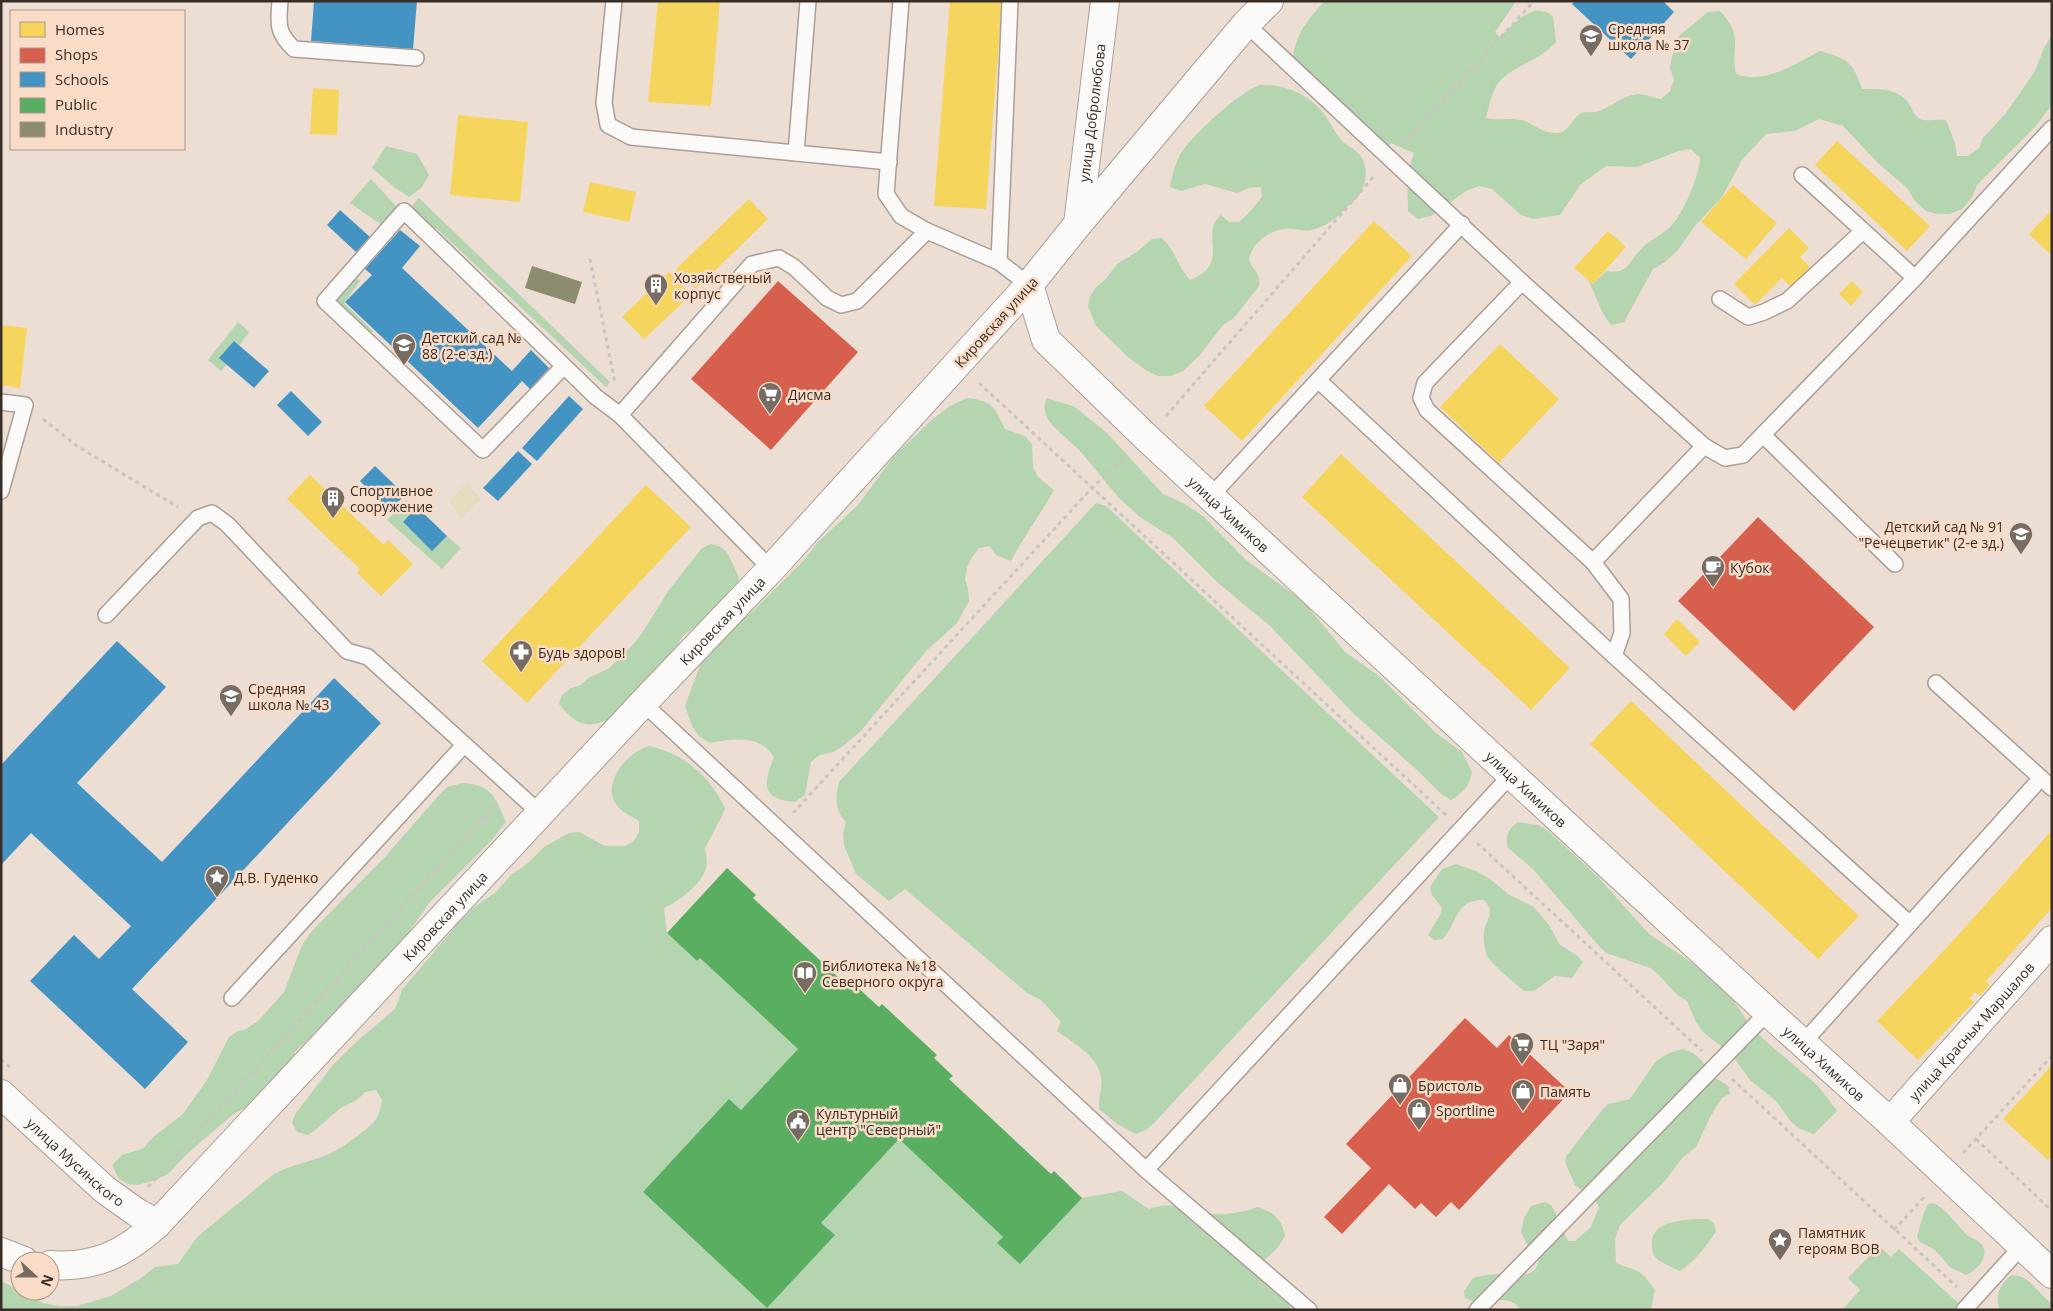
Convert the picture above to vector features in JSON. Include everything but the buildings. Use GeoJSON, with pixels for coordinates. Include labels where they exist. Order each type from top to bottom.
{"type":"FeatureCollection","features":[{"type":"Feature","properties":{"kind":"street","name":"улица Добролюбова"},"geometry":{"type":"LineString","coordinates":[[1078,224],[1105,1]]}},
{"type":"Feature","properties":{"kind":"street","name":"Кировская улица"},"geometry":{"type":"LineString","coordinates":[[60,1266],[84,1264],[117,1254],[157,1224],[771,568],[1029,285],[1246,24],[1269,1]]}},
{"type":"Feature","properties":{"kind":"street","name":"улица Химиков"},"geometry":{"type":"LineString","coordinates":[[1029,285],[1046,340],[1147,438],[1768,1012],[1890,1122],[2052,1274]]}},
{"type":"Feature","properties":{"kind":"street","name":"улица Красных Маршалов"},"geometry":{"type":"LineString","coordinates":[[1890,1122],[2052,940]]}},
{"type":"Feature","properties":{"kind":"street","name":"улица Мусинского"},"geometry":{"type":"LineString","coordinates":[[8,1083],[104,1189],[136,1212],[157,1224]]}},
{"type":"Feature","properties":{"kind":"lane"},"geometry":{"type":"LineString","coordinates":[[280,1],[278,20],[283,39],[294,50],[416,58]]}},
{"type":"Feature","properties":{"kind":"lane"},"geometry":{"type":"LineString","coordinates":[[614,1],[604,103],[608,125],[631,137],[888,162]]}},
{"type":"Feature","properties":{"kind":"lane"},"geometry":{"type":"LineString","coordinates":[[796,153],[808,1]]}},
{"type":"Feature","properties":{"kind":"lane"},"geometry":{"type":"LineString","coordinates":[[902,1],[886,194],[901,216],[927,231],[999,262],[1029,285]]}},
{"type":"Feature","properties":{"kind":"lane"},"geometry":{"type":"LineString","coordinates":[[999,262],[1010,1]]}},
{"type":"Feature","properties":{"kind":"lane"},"geometry":{"type":"LineString","coordinates":[[1246,24],[1522,282],[1704,446],[1725,458],[1743,455],[1763,435],[1915,278],[2052,128]]}},
{"type":"Feature","properties":{"kind":"lane"},"geometry":{"type":"LineString","coordinates":[[1802,175],[1915,278]]}},
{"type":"Feature","properties":{"kind":"lane"},"geometry":{"type":"LineString","coordinates":[[564,366],[483,450],[325,301],[404,210],[596,397],[617,413],[771,568]]}},
{"type":"Feature","properties":{"kind":"lane"},"geometry":{"type":"LineString","coordinates":[[1210,496],[1462,224]]}},
{"type":"Feature","properties":{"kind":"lane"},"geometry":{"type":"LineString","coordinates":[[617,413],[752,264],[779,258],[794,267],[827,298],[841,305],[857,301],[927,231]]}},
{"type":"Feature","properties":{"kind":"lane"},"geometry":{"type":"LineString","coordinates":[[1720,300],[1748,316],[1764,312],[1787,301],[1863,231]]}},
{"type":"Feature","properties":{"kind":"lane"},"geometry":{"type":"LineString","coordinates":[[1522,282],[1425,383],[1421,398],[1427,410],[1593,562],[1621,599],[1622,633],[1614,656]]}},
{"type":"Feature","properties":{"kind":"lane"},"geometry":{"type":"LineString","coordinates":[[1318,380],[1614,656],[1910,924]]}},
{"type":"Feature","properties":{"kind":"lane"},"geometry":{"type":"LineString","coordinates":[[1,402],[25,405],[1,491]]}},
{"type":"Feature","properties":{"kind":"lane"},"geometry":{"type":"LineString","coordinates":[[1763,435],[1895,564]]}},
{"type":"Feature","properties":{"kind":"lane"},"geometry":{"type":"LineString","coordinates":[[1593,562],[1704,446]]}},
{"type":"Feature","properties":{"kind":"lane"},"geometry":{"type":"LineString","coordinates":[[106,615],[198,518],[212,512],[227,524],[347,651],[368,658],[540,814]]}},
{"type":"Feature","properties":{"kind":"lane"},"geometry":{"type":"LineString","coordinates":[[1803,1043],[1910,924],[2046,783],[1936,683]]}},
{"type":"Feature","properties":{"kind":"lane"},"geometry":{"type":"LineString","coordinates":[[643,703],[777,830],[1146,1170],[1309,1310]]}},
{"type":"Feature","properties":{"kind":"lane"},"geometry":{"type":"LineString","coordinates":[[232,998],[464,745]]}},
{"type":"Feature","properties":{"kind":"lane"},"geometry":{"type":"LineString","coordinates":[[1146,1170],[1511,775]]}},
{"type":"Feature","properties":{"kind":"lane"},"geometry":{"type":"LineString","coordinates":[[1477,1310],[1768,1012]]}},
{"type":"Feature","properties":{"kind":"lane"},"geometry":{"type":"LineString","coordinates":[[1964,1310],[2022,1246]]}},
{"type":"Feature","properties":{"kind":"path"},"geometry":{"type":"LineString","coordinates":[[777,830],[1092,488],[1147,438],[1390,158],[1534,1]]}},
{"type":"Feature","properties":{"kind":"path"},"geometry":{"type":"LineString","coordinates":[[590,259],[616,388],[617,413]]}},
{"type":"Feature","properties":{"kind":"path"},"geometry":{"type":"LineString","coordinates":[[25,405],[78,446],[198,518]]}},
{"type":"Feature","properties":{"kind":"path"},"geometry":{"type":"LineString","coordinates":[[143,1193],[510,788]]}},
{"type":"Feature","properties":{"kind":"path"},"geometry":{"type":"LineString","coordinates":[[1894,1230],[2052,1056]]}},
{"type":"Feature","properties":{"kind":"path"},"geometry":{"type":"LineString","coordinates":[[1,1059],[8,1083]]}},
{"type":"Feature","properties":{"kind":"path"},"geometry":{"type":"LineString","coordinates":[[1976,1139],[2052,1211]]}},
{"type":"Feature","properties":{"kind":"green space"},"geometry":{"type":"Polygon","coordinates":[[[1325,1],[1516,1],[1495,32],[1500,37],[1530,13],[1541,11],[1550,14],[1553,16],[1556,42],[1543,54],[1513,70],[1497,84],[1486,118],[1525,121],[1552,133],[1561,132],[1567,128],[1582,113],[1595,112],[1632,95],[1641,94],[1661,99],[1670,91],[1674,80],[1670,68],[1672,56],[1680,35],[1708,12],[1720,11],[1728,20],[1734,35],[1736,74],[1758,77],[1780,72],[1820,51],[1843,59],[1856,73],[1862,89],[1892,91],[1907,101],[1919,119],[1946,120],[1955,143],[1957,156],[1968,156],[1979,148],[1983,138],[2006,113],[2035,71],[2044,48],[2052,35],[2052,105],[2035,127],[1977,185],[1972,198],[1962,209],[1950,214],[1936,214],[1925,210],[1914,200],[1908,189],[1878,163],[1843,126],[1819,119],[1795,131],[1766,134],[1742,160],[1722,197],[1694,227],[1678,250],[1665,262],[1653,269],[1624,322],[1611,325],[1603,314],[1588,279],[1593,284],[1606,271],[1614,272],[1624,269],[1642,248],[1672,225],[1690,193],[1697,174],[1700,158],[1691,149],[1679,151],[1637,167],[1606,166],[1580,185],[1560,215],[1533,219],[1521,215],[1492,189],[1479,186],[1466,191],[1431,216],[1418,219],[1408,211],[1407,176],[1414,153],[1391,143],[1385,150],[1293,61],[1299,35],[1313,14],[1325,1]]]}},
{"type":"Feature","properties":{"kind":"green space"},"geometry":{"type":"Polygon","coordinates":[[[1259,85],[1284,87],[1300,93],[1320,109],[1336,134],[1358,153],[1363,160],[1366,177],[1363,188],[1356,199],[1337,217],[1323,226],[1308,230],[1280,230],[1269,234],[1260,241],[1252,250],[1249,258],[1250,263],[1259,276],[1259,286],[1234,318],[1223,325],[1200,355],[1183,371],[1171,376],[1158,376],[1147,371],[1129,358],[1096,326],[1088,306],[1090,296],[1117,264],[1137,252],[1152,239],[1162,238],[1190,280],[1203,273],[1210,265],[1213,257],[1212,231],[1215,223],[1221,215],[1229,222],[1239,222],[1262,197],[1261,187],[1249,188],[1237,193],[1205,184],[1181,191],[1170,187],[1173,172],[1177,160],[1192,139],[1227,106],[1259,85]]]}},
{"type":"Feature","properties":{"kind":"green space"},"geometry":{"type":"Polygon","coordinates":[[[386,146],[417,154],[429,175],[422,187],[409,197],[372,168],[386,146]]]}},
{"type":"Feature","properties":{"kind":"green space"},"geometry":{"type":"Polygon","coordinates":[[[371,179],[397,207],[382,225],[350,203],[371,179]]]}},
{"type":"Feature","properties":{"kind":"green space"},"geometry":{"type":"Polygon","coordinates":[[[419,198],[610,382],[606,387],[436,228],[433,231],[409,209],[419,198]]]}},
{"type":"Feature","properties":{"kind":"green space"},"geometry":{"type":"Polygon","coordinates":[[[352,278],[361,280],[344,303],[373,331],[369,336],[333,304],[352,278]]]}},
{"type":"Feature","properties":{"kind":"green space"},"geometry":{"type":"Polygon","coordinates":[[[238,322],[249,332],[240,345],[234,341],[220,358],[227,364],[221,371],[208,360],[238,322]]]}},
{"type":"Feature","properties":{"kind":"green space"},"geometry":{"type":"Polygon","coordinates":[[[967,398],[988,403],[996,411],[1005,429],[1025,436],[1032,444],[1033,467],[1038,477],[1054,490],[1011,561],[996,555],[990,546],[979,548],[967,568],[965,579],[969,601],[957,623],[926,651],[861,731],[843,746],[833,752],[820,755],[811,762],[805,795],[795,802],[776,798],[768,789],[768,775],[774,757],[768,750],[754,741],[728,740],[710,743],[700,737],[693,728],[685,706],[703,657],[734,626],[751,613],[805,559],[818,542],[858,505],[894,456],[934,418],[950,406],[967,398]]]}},
{"type":"Feature","properties":{"kind":"green space"},"geometry":{"type":"Polygon","coordinates":[[[1047,398],[1075,407],[1107,433],[1163,494],[1183,503],[1203,516],[1246,560],[1303,601],[1345,652],[1379,676],[1436,733],[1462,752],[1472,772],[1467,786],[1462,792],[1451,800],[1441,794],[1355,715],[1270,626],[1217,582],[1173,538],[1140,517],[1119,498],[1081,452],[1047,418],[1044,407],[1047,398]]]}},
{"type":"Feature","properties":{"kind":"green space"},"geometry":{"type":"Polygon","coordinates":[[[407,500],[417,507],[403,523],[432,550],[447,536],[461,548],[442,569],[387,520],[407,500]]]}},
{"type":"Feature","properties":{"kind":"green space"},"geometry":{"type":"Polygon","coordinates":[[[1096,503],[1106,506],[1439,817],[1153,1124],[1146,1130],[1136,1134],[1117,1124],[1099,1109],[1101,1081],[1099,1070],[1084,1051],[1057,1031],[1061,1022],[1041,1000],[1027,993],[905,889],[889,901],[856,874],[844,845],[843,833],[846,822],[842,818],[837,803],[839,782],[1096,503]]]}},
{"type":"Feature","properties":{"kind":"green space"},"geometry":{"type":"Polygon","coordinates":[[[710,544],[719,546],[727,552],[738,575],[739,582],[722,606],[683,636],[671,656],[610,719],[594,724],[582,723],[576,720],[559,704],[562,695],[571,688],[581,685],[588,678],[608,669],[630,648],[642,633],[669,590],[701,549],[710,544]]]}},
{"type":"Feature","properties":{"kind":"green space"},"geometry":{"type":"Polygon","coordinates":[[[649,746],[661,749],[684,760],[712,786],[725,808],[705,848],[707,863],[704,874],[689,892],[664,908],[667,933],[697,961],[700,958],[798,1049],[741,1110],[729,1100],[643,1192],[767,1308],[834,1235],[821,1223],[899,1139],[1003,1237],[998,1243],[1020,1264],[1082,1198],[1122,1191],[1149,1209],[1170,1205],[1203,1213],[1217,1214],[1245,1211],[1258,1207],[1277,1217],[1282,1225],[1285,1236],[1276,1250],[1263,1261],[1292,1310],[1,1310],[1,1281],[10,1286],[10,1301],[39,1301],[59,1306],[77,1306],[111,1296],[155,1267],[178,1264],[197,1237],[274,1174],[330,1154],[369,1127],[377,1117],[381,1107],[382,1100],[376,1090],[365,1092],[308,1135],[297,1132],[292,1122],[296,1113],[332,1066],[354,1044],[395,1009],[402,990],[458,923],[472,909],[496,892],[511,875],[527,864],[544,847],[569,833],[579,832],[605,846],[625,846],[634,841],[639,832],[639,821],[619,808],[613,799],[612,790],[613,780],[624,762],[641,749],[649,746]]]}},
{"type":"Feature","properties":{"kind":"green space"},"geometry":{"type":"Polygon","coordinates":[[[463,783],[473,784],[487,790],[492,794],[499,806],[506,822],[492,840],[430,902],[399,946],[332,1018],[297,1050],[281,1074],[255,1104],[230,1117],[189,1152],[168,1174],[138,1185],[128,1184],[119,1179],[112,1165],[122,1155],[144,1148],[153,1137],[183,1114],[207,1080],[229,1037],[258,1021],[284,992],[303,943],[312,931],[384,858],[447,787],[463,783]]]}},
{"type":"Feature","properties":{"kind":"green space"},"geometry":{"type":"Polygon","coordinates":[[[1518,822],[1538,825],[1547,830],[1598,877],[1649,934],[1694,964],[1728,992],[1753,1030],[1818,1086],[1837,1111],[1814,1134],[1800,1129],[1791,1122],[1777,1102],[1750,1080],[1731,1054],[1703,1032],[1696,1022],[1687,1001],[1677,995],[1650,968],[1606,953],[1533,869],[1507,847],[1508,833],[1518,822]]]}},
{"type":"Feature","properties":{"kind":"green space"},"geometry":{"type":"Polygon","coordinates":[[[1456,864],[1476,871],[1490,879],[1508,894],[1534,907],[1549,925],[1560,945],[1578,956],[1583,962],[1572,978],[1555,976],[1534,991],[1524,991],[1504,974],[1489,960],[1486,954],[1484,935],[1490,912],[1484,900],[1468,903],[1463,907],[1443,939],[1434,940],[1428,935],[1442,908],[1432,895],[1430,887],[1442,869],[1456,864]]]}},
{"type":"Feature","properties":{"kind":"green space"},"geometry":{"type":"Polygon","coordinates":[[[1683,1049],[1698,1057],[1716,1078],[1729,1087],[1730,1094],[1722,1098],[1710,1117],[1696,1147],[1683,1157],[1665,1181],[1620,1225],[1615,1240],[1616,1263],[1639,1272],[1646,1277],[1655,1290],[1651,1310],[1521,1310],[1508,1301],[1481,1302],[1465,1298],[1464,1291],[1473,1278],[1498,1274],[1520,1275],[1531,1273],[1535,1270],[1539,1257],[1528,1246],[1521,1232],[1524,1218],[1531,1206],[1545,1202],[1551,1205],[1568,1241],[1575,1241],[1591,1227],[1599,1207],[1595,1200],[1575,1185],[1565,1162],[1567,1155],[1608,1104],[1630,1099],[1656,1061],[1669,1053],[1683,1049]]]}},
{"type":"Feature","properties":{"kind":"green space"},"geometry":{"type":"Polygon","coordinates":[[[1933,1203],[1946,1212],[1966,1234],[1978,1241],[1983,1247],[1984,1257],[1982,1262],[1975,1270],[1966,1275],[1950,1267],[1935,1250],[1920,1242],[1917,1237],[1926,1208],[1928,1204],[1933,1203]]]}},
{"type":"Feature","properties":{"kind":"green space"},"geometry":{"type":"Polygon","coordinates":[[[1708,1219],[1714,1223],[1716,1231],[1700,1253],[1689,1264],[1679,1271],[1658,1260],[1652,1249],[1652,1242],[1654,1234],[1658,1229],[1683,1220],[1708,1219]]]}},
{"type":"Feature","properties":{"kind":"green space"},"geometry":{"type":"Polygon","coordinates":[[[1879,1246],[1891,1257],[1899,1249],[1966,1310],[1842,1310],[1860,1290],[1848,1278],[1879,1246]]]}},
{"type":"Feature","properties":{"kind":"green space"},"geometry":{"type":"Polygon","coordinates":[[[2012,1275],[2019,1276],[2029,1282],[2052,1303],[2052,1310],[2000,1310],[1998,1305],[1999,1291],[2004,1282],[2012,1275]]]}},
{"type":"Feature","properties":{"kind":"sand"},"geometry":{"type":"Polygon","coordinates":[[[466,483],[481,499],[462,518],[449,502],[466,483]]]}},
{"type":"Feature","properties":{"kind":"place","name":"Средняя школа № 37"},"geometry":{"type":"Point","coordinates":[1591,57]}},
{"type":"Feature","properties":{"kind":"place","name":"Хозяйственый корпус"},"geometry":{"type":"Point","coordinates":[656,306]}},
{"type":"Feature","properties":{"kind":"place","name":"Детский сад № 88 (2-е зд.)"},"geometry":{"type":"Point","coordinates":[404,366]}},
{"type":"Feature","properties":{"kind":"place","name":"Дисма"},"geometry":{"type":"Point","coordinates":[770,415]}},
{"type":"Feature","properties":{"kind":"place","name":"Спортивное сооружение"},"geometry":{"type":"Point","coordinates":[333,519]}},
{"type":"Feature","properties":{"kind":"place","name":"Детский сад № 91 \"Речецветик\" (2-е зд.)"},"geometry":{"type":"Point","coordinates":[2021,555]}},
{"type":"Feature","properties":{"kind":"place","name":"Кубок"},"geometry":{"type":"Point","coordinates":[1713,588]}},
{"type":"Feature","properties":{"kind":"place","name":"Будь здоров!"},"geometry":{"type":"Point","coordinates":[521,673]}},
{"type":"Feature","properties":{"kind":"place","name":"Средняя школа № 43"},"geometry":{"type":"Point","coordinates":[231,717]}},
{"type":"Feature","properties":{"kind":"place","name":"Д.В. Гуденко"},"geometry":{"type":"Point","coordinates":[217,898]}},
{"type":"Feature","properties":{"kind":"place","name":"Библиотека №18 Северного округа"},"geometry":{"type":"Point","coordinates":[805,994]}},
{"type":"Feature","properties":{"kind":"place","name":"ТЦ \"Заря\""},"geometry":{"type":"Point","coordinates":[1522,1065]}},
{"type":"Feature","properties":{"kind":"place","name":"Бристоль"},"geometry":{"type":"Point","coordinates":[1400,1106]}},
{"type":"Feature","properties":{"kind":"place","name":"Память"},"geometry":{"type":"Point","coordinates":[1523,1112]}},
{"type":"Feature","properties":{"kind":"place","name":"Sportline"},"geometry":{"type":"Point","coordinates":[1419,1131]}},
{"type":"Feature","properties":{"kind":"place","name":"Культурный центр \"Северный\""},"geometry":{"type":"Point","coordinates":[798,1142]}},
{"type":"Feature","properties":{"kind":"place","name":"Памятник героям ВОВ"},"geometry":{"type":"Point","coordinates":[1780,1261]}}]}
